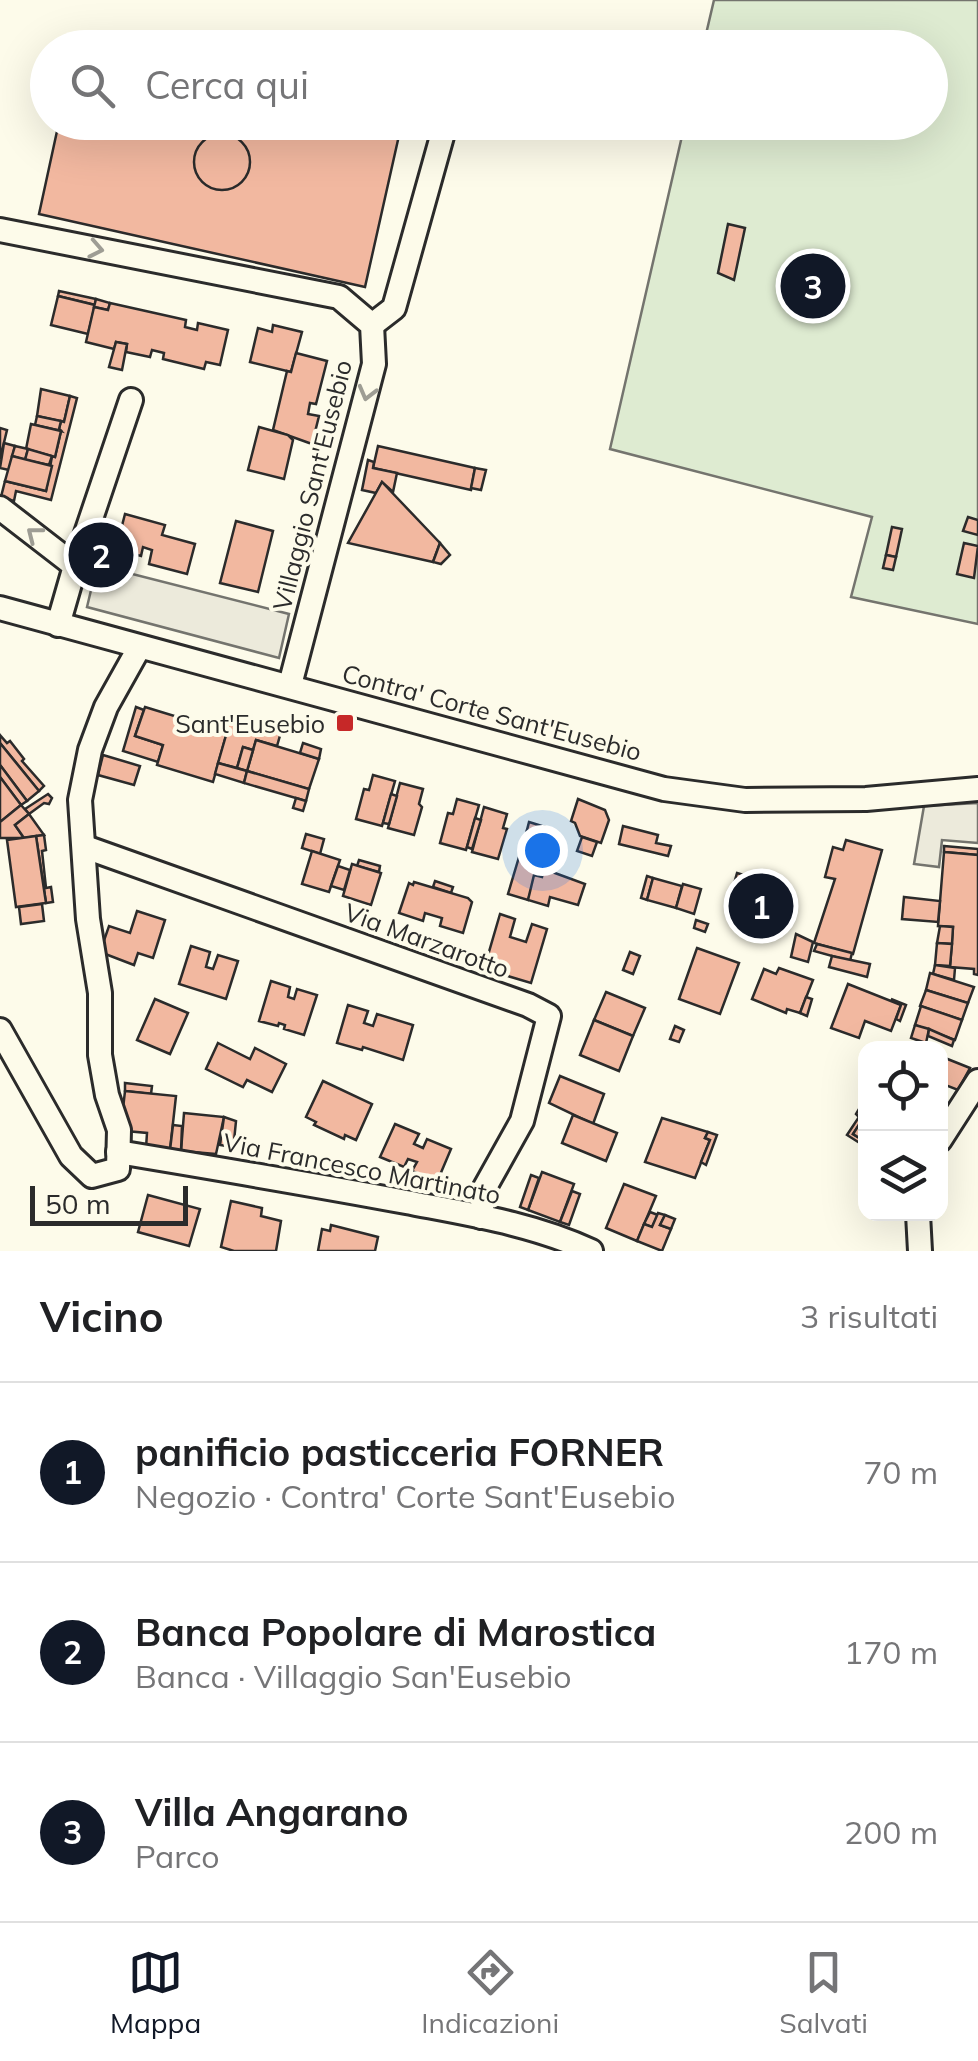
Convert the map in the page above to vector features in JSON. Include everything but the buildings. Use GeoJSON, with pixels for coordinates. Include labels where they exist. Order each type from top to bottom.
{"type":"FeatureCollection","features":[{"type":"Feature","properties":{"kind":"street"},"geometry":{"type":"LineString","coordinates":[[0,230],[339,297],[372,325],[394,308],[441,140]]}},
{"type":"Feature","properties":{"kind":"street","name":"Villaggio Sant'Eusebio"},"geometry":{"type":"LineString","coordinates":[[290,685],[374,364],[372,325]]}},
{"type":"Feature","properties":{"kind":"street"},"geometry":{"type":"LineString","coordinates":[[58,624],[130,400]]}},
{"type":"Feature","properties":{"kind":"street"},"geometry":{"type":"LineString","coordinates":[[0,508],[75,566]]}},
{"type":"Feature","properties":{"kind":"street","name":"Contra' Corte Sant'Eusebio"},"geometry":{"type":"LineString","coordinates":[[0,608],[664,788],[746,800],[866,799],[978,789]]}},
{"type":"Feature","properties":{"kind":"street"},"geometry":{"type":"LineString","coordinates":[[0,1030],[72,1156],[92,1176],[118,1169],[118,1130],[100,1055],[100,994],[88,919],[80,800],[90,750],[106,707],[139,648]]}},
{"type":"Feature","properties":{"kind":"street","name":"Via Marzarotto"},"geometry":{"type":"LineString","coordinates":[[85,847],[510,998],[549,1016],[522,1121],[484,1189],[481,1216]]}},
{"type":"Feature","properties":{"kind":"street"},"geometry":{"type":"LineString","coordinates":[[946,1131],[978,1082]]}},
{"type":"Feature","properties":{"kind":"street","name":"Via Francesco Martinato"},"geometry":{"type":"LineString","coordinates":[[118,1152],[481,1216],[591,1251]]}},
{"type":"Feature","properties":{"kind":"street"},"geometry":{"type":"LineString","coordinates":[[918,1221],[920,1251]]}},
{"type":"Feature","properties":{"kind":"green space"},"geometry":{"type":"Polygon","coordinates":[[[714,0],[978,0],[978,624],[851,597],[872,517],[610,449],[681,140],[948,140],[948,30],[707,30],[714,0]]]}},
{"type":"Feature","properties":{"kind":"shaded area"},"geometry":{"type":"Polygon","coordinates":[[[97,565],[289,614],[279,658],[87,607],[97,565]]]}},
{"type":"Feature","properties":{"kind":"shaded area"},"geometry":{"type":"Polygon","coordinates":[[[978,803],[978,843],[942,840],[939,867],[914,864],[924,806],[978,803]]]}},
{"type":"Feature","properties":{"kind":"place","name":"Villa Angarano"},"geometry":{"type":"Point","coordinates":[813,286]}},
{"type":"Feature","properties":{"kind":"place","name":"Banca Popolare di Marostica"},"geometry":{"type":"Point","coordinates":[101,555]}},
{"type":"Feature","properties":{"kind":"place","name":"Sant'Eusebio"},"geometry":{"type":"Point","coordinates":[345,723]}},
{"type":"Feature","properties":{"kind":"place","name":"panificio pasticceria FORNER"},"geometry":{"type":"Point","coordinates":[761,906]}}]}
